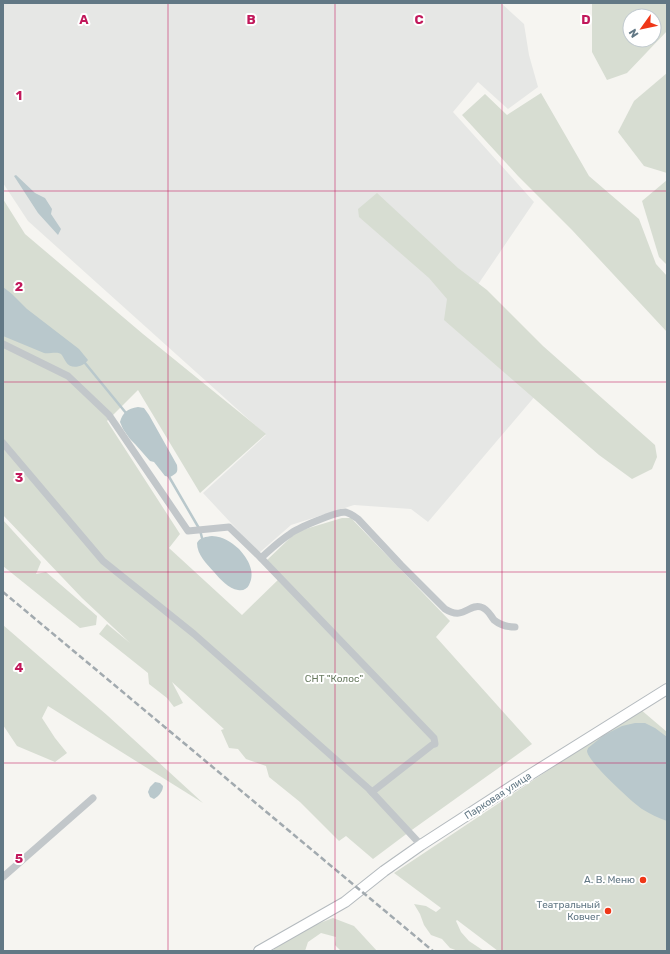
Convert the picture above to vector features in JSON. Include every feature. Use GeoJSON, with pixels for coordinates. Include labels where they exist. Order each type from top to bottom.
{"type":"FeatureCollection","features":[{"type":"Feature","properties":{"kind":"street"},"geometry":{"type":"LineString","coordinates":[[3,344],[68,376],[109,415],[188,531],[228,527],[261,558],[434,738],[435,744],[372,792]]}},
{"type":"Feature","properties":{"kind":"street"},"geometry":{"type":"LineString","coordinates":[[3,443],[103,561],[194,634],[372,792],[421,846]]}},
{"type":"Feature","properties":{"kind":"street"},"geometry":{"type":"LineString","coordinates":[[261,558],[280,541],[302,526],[341,512],[346,512],[352,514],[358,519],[445,609],[456,614],[478,606],[482,607],[487,610],[495,621],[500,624],[515,627]]}},
{"type":"Feature","properties":{"kind":"street","name":"Парковая улица"},"geometry":{"type":"LineString","coordinates":[[259,951],[334,910],[384,871],[421,846],[520,781],[667,689]]}},
{"type":"Feature","properties":{"kind":"street"},"geometry":{"type":"LineString","coordinates":[[3,877],[93,798]]}},
{"type":"Feature","properties":{"kind":"shaded area"},"geometry":{"type":"Polygon","coordinates":[[[3,3],[501,3],[524,24],[529,55],[538,87],[508,109],[478,82],[453,112],[534,202],[479,283],[453,327],[536,395],[428,522],[411,509],[354,505],[291,525],[259,553],[203,493],[266,435],[28,221],[3,183],[3,3]]]}},
{"type":"Feature","properties":{"kind":"shaded area"},"geometry":{"type":"Polygon","coordinates":[[[16,175],[35,193],[45,198],[52,209],[51,214],[61,229],[58,235],[38,213],[14,176],[16,175]]]}},
{"type":"Feature","properties":{"kind":"shaded area"},"geometry":{"type":"Polygon","coordinates":[[[3,287],[27,309],[79,349],[88,360],[80,366],[74,367],[68,364],[59,353],[44,353],[3,336],[3,287]]]}},
{"type":"Feature","properties":{"kind":"shaded area"},"geometry":{"type":"Polygon","coordinates":[[[138,407],[144,408],[149,415],[177,465],[176,472],[170,477],[165,476],[154,462],[150,461],[123,429],[120,422],[124,413],[138,407]]]}},
{"type":"Feature","properties":{"kind":"shaded area"},"geometry":{"type":"Polygon","coordinates":[[[212,536],[223,538],[230,542],[239,549],[248,561],[252,575],[246,589],[238,590],[228,586],[203,559],[197,547],[197,543],[201,538],[212,536]]]}},
{"type":"Feature","properties":{"kind":"shaded area"},"geometry":{"type":"Polygon","coordinates":[[[635,723],[645,723],[667,737],[667,821],[645,811],[629,799],[595,764],[587,751],[588,748],[604,735],[622,726],[635,723]]]}},
{"type":"Feature","properties":{"kind":"shaded area"},"geometry":{"type":"Polygon","coordinates":[[[155,782],[160,783],[163,786],[158,796],[154,799],[150,797],[148,792],[150,787],[155,782]]]}},
{"type":"Feature","properties":{"kind":"green space"},"geometry":{"type":"Polygon","coordinates":[[[592,3],[667,3],[667,31],[662,36],[662,8],[622,8],[622,48],[651,48],[627,73],[607,80],[592,52],[592,3]]]}},
{"type":"Feature","properties":{"kind":"green space"},"geometry":{"type":"Polygon","coordinates":[[[667,73],[667,173],[644,166],[618,132],[634,101],[667,73]]]}},
{"type":"Feature","properties":{"kind":"green space"},"geometry":{"type":"Polygon","coordinates":[[[541,93],[589,176],[639,219],[656,264],[667,276],[667,332],[462,115],[485,94],[507,115],[541,93]]]}},
{"type":"Feature","properties":{"kind":"green space"},"geometry":{"type":"Polygon","coordinates":[[[667,180],[667,265],[659,257],[642,201],[667,180]]]}},
{"type":"Feature","properties":{"kind":"green space"},"geometry":{"type":"Polygon","coordinates":[[[377,193],[458,268],[487,290],[543,346],[655,445],[657,457],[652,469],[632,479],[599,455],[444,320],[447,299],[429,278],[359,217],[358,209],[377,193]]]}},
{"type":"Feature","properties":{"kind":"green space","name":"СНТ \"Колос\""},"geometry":{"type":"Polygon","coordinates":[[[3,199],[25,234],[143,334],[266,434],[200,493],[138,390],[107,421],[180,534],[169,548],[242,615],[282,576],[267,560],[290,538],[299,531],[342,518],[351,518],[450,621],[436,637],[532,744],[373,859],[346,836],[339,841],[300,802],[269,777],[266,766],[246,759],[238,749],[229,748],[221,730],[224,729],[172,682],[183,703],[174,707],[167,698],[149,684],[148,673],[99,634],[107,624],[130,643],[82,598],[3,515],[3,199]]]}},
{"type":"Feature","properties":{"kind":"green space"},"geometry":{"type":"Polygon","coordinates":[[[3,520],[41,562],[36,574],[46,572],[97,616],[96,625],[80,628],[3,566],[3,520]]]}},
{"type":"Feature","properties":{"kind":"green space"},"geometry":{"type":"Polygon","coordinates":[[[3,625],[108,716],[203,803],[48,706],[42,718],[67,753],[55,762],[17,746],[3,725],[3,625]]]}},
{"type":"Feature","properties":{"kind":"green space"},"geometry":{"type":"Polygon","coordinates":[[[640,709],[667,732],[667,951],[498,951],[457,920],[456,921],[461,932],[469,941],[484,951],[458,951],[450,948],[442,939],[431,935],[424,925],[414,904],[426,906],[436,912],[441,908],[394,873],[640,709]]]}},
{"type":"Feature","properties":{"kind":"green space"},"geometry":{"type":"Polygon","coordinates":[[[333,918],[354,926],[377,951],[341,951],[335,945],[336,937],[321,933],[308,942],[305,951],[274,951],[274,949],[312,926],[333,918]]]}},
{"type":"Feature","properties":{"kind":"waterway"},"geometry":{"type":"LineString","coordinates":[[83,362],[126,413]]}},
{"type":"Feature","properties":{"kind":"waterway"},"geometry":{"type":"LineString","coordinates":[[168,475],[200,530],[202,538]]}},
{"type":"Feature","properties":{"kind":"railway"},"geometry":{"type":"LineString","coordinates":[[3,592],[433,951]]}},
{"type":"Feature","properties":{"kind":"place","name":"А. В. Меню"},"geometry":{"type":"Point","coordinates":[643,880]}},
{"type":"Feature","properties":{"kind":"place","name":"Театральный Ковчег"},"geometry":{"type":"Point","coordinates":[608,911]}}]}
